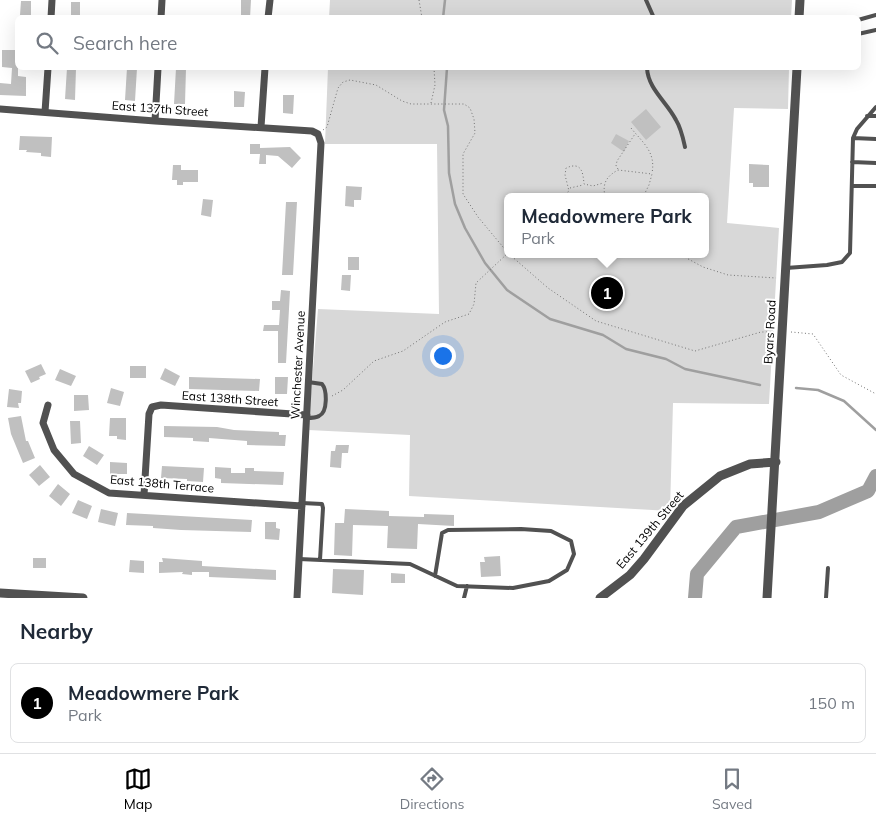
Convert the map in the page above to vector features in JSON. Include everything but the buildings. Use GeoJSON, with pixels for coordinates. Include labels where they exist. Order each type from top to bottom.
{"type":"FeatureCollection","features":[{"type":"Feature","properties":{"kind":"street"},"geometry":{"type":"LineString","coordinates":[[51,15],[52,0]]}},
{"type":"Feature","properties":{"kind":"street"},"geometry":{"type":"LineString","coordinates":[[161,15],[162,0]]}},
{"type":"Feature","properties":{"kind":"street"},"geometry":{"type":"LineString","coordinates":[[268,15],[270,0]]}},
{"type":"Feature","properties":{"kind":"street"},"geometry":{"type":"LineString","coordinates":[[799,15],[800,0]]}},
{"type":"Feature","properties":{"kind":"street"},"geometry":{"type":"LineString","coordinates":[[45,112],[48,70]]}},
{"type":"Feature","properties":{"kind":"street"},"geometry":{"type":"LineString","coordinates":[[155,121],[158,70]]}},
{"type":"Feature","properties":{"kind":"street"},"geometry":{"type":"LineString","coordinates":[[261,127],[265,70]]}},
{"type":"Feature","properties":{"kind":"street","name":"Byars Road"},"geometry":{"type":"LineString","coordinates":[[767,598],[775,481],[796,70]]}},
{"type":"Feature","properties":{"kind":"street","name":"East 137th Street"},"geometry":{"type":"LineString","coordinates":[[0,109],[312,131],[318,134]]}},
{"type":"Feature","properties":{"kind":"street","name":"Winchester Avenue"},"geometry":{"type":"LineString","coordinates":[[297,598],[321,144],[318,134]]}},
{"type":"Feature","properties":{"kind":"street","name":"East 138th Terrace"},"geometry":{"type":"LineString","coordinates":[[48,405],[43,424],[54,450],[74,474],[109,493],[302,504]]}},
{"type":"Feature","properties":{"kind":"street","name":"East 138th Street"},"geometry":{"type":"LineString","coordinates":[[144,495],[149,414],[152,407],[161,405],[307,417]]}},
{"type":"Feature","properties":{"kind":"street","name":"East 139th Street"},"geometry":{"type":"LineString","coordinates":[[600,598],[630,575],[683,506],[720,476],[750,464],[776,462]]}},
{"type":"Feature","properties":{"kind":"street"},"geometry":{"type":"LineString","coordinates":[[0,593],[83,598]]}},
{"type":"Feature","properties":{"kind":"lane"},"geometry":{"type":"LineString","coordinates":[[646,0],[653,15]]}},
{"type":"Feature","properties":{"kind":"lane"},"geometry":{"type":"LineString","coordinates":[[861,19],[876,15]]}},
{"type":"Feature","properties":{"kind":"lane"},"geometry":{"type":"LineString","coordinates":[[861,33],[876,30]]}},
{"type":"Feature","properties":{"kind":"lane"},"geometry":{"type":"LineString","coordinates":[[646,70],[647,76],[654,89],[676,118],[685,147]]}},
{"type":"Feature","properties":{"kind":"lane"},"geometry":{"type":"LineString","coordinates":[[786,268],[827,266],[842,262],[850,253],[853,138],[857,129],[876,107]]}},
{"type":"Feature","properties":{"kind":"lane"},"geometry":{"type":"LineString","coordinates":[[867,116],[876,116]]}},
{"type":"Feature","properties":{"kind":"lane"},"geometry":{"type":"LineString","coordinates":[[853,138],[876,139]]}},
{"type":"Feature","properties":{"kind":"lane"},"geometry":{"type":"LineString","coordinates":[[852,162],[876,162]]}},
{"type":"Feature","properties":{"kind":"lane"},"geometry":{"type":"LineString","coordinates":[[852,186],[876,186]]}},
{"type":"Feature","properties":{"kind":"lane"},"geometry":{"type":"LineString","coordinates":[[307,417],[320,416],[324,412],[325,400],[325,387],[322,384],[308,382]]}},
{"type":"Feature","properties":{"kind":"lane"},"geometry":{"type":"LineString","coordinates":[[302,504],[322,504],[320,560]]}},
{"type":"Feature","properties":{"kind":"lane"},"geometry":{"type":"LineString","coordinates":[[299,559],[410,564],[435,576],[457,586],[513,588],[549,581],[567,570],[574,554],[571,541],[551,531],[520,529],[448,530],[442,533],[435,576]]}},
{"type":"Feature","properties":{"kind":"lane"},"geometry":{"type":"LineString","coordinates":[[826,598],[828,568]]}},
{"type":"Feature","properties":{"kind":"lane"},"geometry":{"type":"LineString","coordinates":[[464,598],[467,586]]}},
{"type":"Feature","properties":{"kind":"path"},"geometry":{"type":"LineString","coordinates":[[420,0],[422,15]]}},
{"type":"Feature","properties":{"kind":"path"},"geometry":{"type":"LineString","coordinates":[[431,104],[435,85],[434,70]]}},
{"type":"Feature","properties":{"kind":"path"},"geometry":{"type":"LineString","coordinates":[[318,134],[327,127],[338,88],[343,82],[350,80],[376,85],[402,101],[411,104],[464,104],[470,108],[474,118],[475,133],[463,154],[463,194],[478,217],[504,249]]}},
{"type":"Feature","properties":{"kind":"path"},"geometry":{"type":"LineString","coordinates":[[632,128],[650,151],[653,163],[652,174],[645,193]]}},
{"type":"Feature","properties":{"kind":"path"},"geometry":{"type":"LineString","coordinates":[[618,170],[616,166],[617,161],[636,134]]}},
{"type":"Feature","properties":{"kind":"path"},"geometry":{"type":"LineString","coordinates":[[570,188],[565,175],[566,168],[570,166],[576,166],[581,169],[584,184]]}},
{"type":"Feature","properties":{"kind":"path"},"geometry":{"type":"LineString","coordinates":[[604,193],[604,183],[608,177],[618,170],[652,174]]}},
{"type":"Feature","properties":{"kind":"path"},"geometry":{"type":"LineString","coordinates":[[566,193],[570,188],[584,184],[593,186],[604,183]]}},
{"type":"Feature","properties":{"kind":"path"},"geometry":{"type":"LineString","coordinates":[[325,400],[343,390],[374,361],[403,351],[445,322],[469,314],[474,304],[476,282],[504,258]]}},
{"type":"Feature","properties":{"kind":"path"},"geometry":{"type":"LineString","coordinates":[[513,258],[548,288],[596,321],[695,351],[762,332],[783,331],[813,334],[841,375],[876,394]]}},
{"type":"Feature","properties":{"kind":"path"},"geometry":{"type":"LineString","coordinates":[[686,258],[703,267],[728,276],[776,278]]}},
{"type":"Feature","properties":{"kind":"shaded area"},"geometry":{"type":"Polygon","coordinates":[[[330,0],[792,0],[791,15],[329,15],[330,0]]]}},
{"type":"Feature","properties":{"kind":"shaded area"},"geometry":{"type":"Polygon","coordinates":[[[328,70],[789,70],[788,109],[734,108],[727,223],[779,228],[769,404],[673,403],[670,511],[409,496],[410,435],[308,430],[318,309],[439,314],[437,144],[325,144],[328,70]]]}},
{"type":"Feature","properties":{"kind":"waterway"},"geometry":{"type":"LineString","coordinates":[[443,15],[445,0]]}},
{"type":"Feature","properties":{"kind":"waterway"},"geometry":{"type":"LineString","coordinates":[[447,70],[444,110],[448,126],[449,173],[455,204],[465,228],[485,263],[507,290],[550,319],[603,335],[626,349],[666,359],[685,369],[760,385]]}},
{"type":"Feature","properties":{"kind":"waterway"},"geometry":{"type":"LineString","coordinates":[[796,388],[818,390],[844,401],[876,430]]}},
{"type":"Feature","properties":{"kind":"waterway"},"geometry":{"type":"LineString","coordinates":[[695,598],[697,574],[736,527],[819,512],[868,491],[876,476]]}},
{"type":"Feature","properties":{"kind":"place","name":"Meadowmere Park"},"geometry":{"type":"Point","coordinates":[607,293]}}]}
